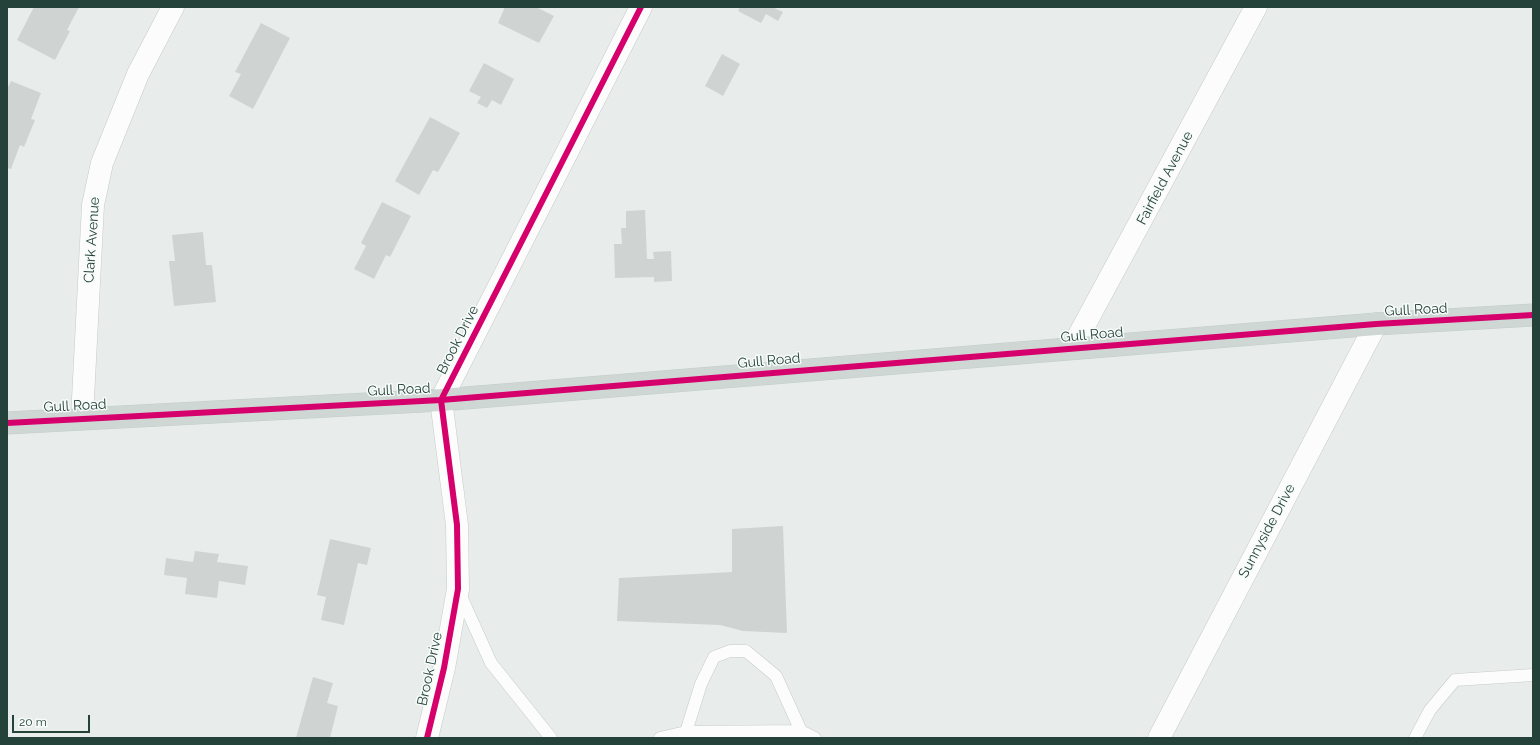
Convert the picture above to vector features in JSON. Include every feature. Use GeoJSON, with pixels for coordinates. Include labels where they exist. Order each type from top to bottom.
{"type":"FeatureCollection","features":[{"type":"Feature","properties":{"kind":"main road","name":"Gull Road"},"geometry":{"type":"LineString","coordinates":[[7,423],[442,400],[1376,324],[1533,315]]}},
{"type":"Feature","properties":{"kind":"street","name":"Clark Avenue"},"geometry":{"type":"LineString","coordinates":[[82,418],[93,205],[102,163],[138,74],[173,7]]}},
{"type":"Feature","properties":{"kind":"street","name":"Brook Drive"},"geometry":{"type":"LineString","coordinates":[[427,738],[444,668],[458,589],[457,525],[442,400],[642,7]]}},
{"type":"Feature","properties":{"kind":"street","name":"Fairfield Avenue"},"geometry":{"type":"LineString","coordinates":[[1072,348],[1256,7]]}},
{"type":"Feature","properties":{"kind":"street","name":"Sunnyside Drive"},"geometry":{"type":"LineString","coordinates":[[1159,738],[1376,324]]}},
{"type":"Feature","properties":{"kind":"lane"},"geometry":{"type":"LineString","coordinates":[[458,589],[491,663],[551,738]]}},
{"type":"Feature","properties":{"kind":"lane"},"geometry":{"type":"LineString","coordinates":[[686,732],[701,684],[714,657],[730,651],[746,651],[776,676],[801,731]]}},
{"type":"Feature","properties":{"kind":"lane"},"geometry":{"type":"LineString","coordinates":[[1415,738],[1430,710],[1455,680],[1533,675]]}},
{"type":"Feature","properties":{"kind":"lane"},"geometry":{"type":"LineString","coordinates":[[660,738],[686,732],[801,731],[815,738]]}},
{"type":"Feature","properties":{"kind":"building"},"geometry":{"type":"Polygon","coordinates":[[[34,7],[79,7],[67,30],[70,31],[55,60],[17,40],[34,7]]]}},
{"type":"Feature","properties":{"kind":"building"},"geometry":{"type":"Polygon","coordinates":[[[505,7],[536,7],[554,16],[539,43],[498,23],[505,7]]]}},
{"type":"Feature","properties":{"kind":"building"},"geometry":{"type":"Polygon","coordinates":[[[740,7],[772,7],[783,12],[778,21],[766,14],[761,23],[738,11],[740,7]]]}},
{"type":"Feature","properties":{"kind":"building"},"geometry":{"type":"Polygon","coordinates":[[[261,23],[290,38],[253,109],[229,96],[241,74],[235,72],[261,23]]]}},
{"type":"Feature","properties":{"kind":"building"},"geometry":{"type":"Polygon","coordinates":[[[722,54],[740,64],[723,96],[705,86],[722,54]]]}},
{"type":"Feature","properties":{"kind":"building"},"geometry":{"type":"Polygon","coordinates":[[[484,63],[514,79],[501,105],[492,100],[487,108],[477,103],[481,97],[469,91],[484,63]]]}},
{"type":"Feature","properties":{"kind":"building"},"geometry":{"type":"Polygon","coordinates":[[[11,81],[41,93],[31,119],[35,120],[24,147],[20,145],[11,169],[7,168],[7,89],[11,81]]]}},
{"type":"Feature","properties":{"kind":"building"},"geometry":{"type":"Polygon","coordinates":[[[430,117],[460,133],[438,172],[433,170],[419,195],[395,181],[430,117]]]}},
{"type":"Feature","properties":{"kind":"building"},"geometry":{"type":"Polygon","coordinates":[[[382,202],[411,216],[390,257],[386,255],[374,279],[354,269],[366,246],[361,243],[382,202]]]}},
{"type":"Feature","properties":{"kind":"building"},"geometry":{"type":"Polygon","coordinates":[[[645,210],[647,259],[654,259],[653,252],[671,251],[672,281],[654,282],[654,277],[615,278],[614,244],[622,244],[621,228],[626,228],[626,211],[645,210]]]}},
{"type":"Feature","properties":{"kind":"building"},"geometry":{"type":"Polygon","coordinates":[[[203,232],[206,265],[212,265],[216,302],[174,306],[169,261],[175,261],[172,235],[203,232]]]}},
{"type":"Feature","properties":{"kind":"building"},"geometry":{"type":"Polygon","coordinates":[[[783,526],[787,633],[743,631],[720,625],[617,621],[619,578],[732,572],[732,529],[783,526]]]}},
{"type":"Feature","properties":{"kind":"building"},"geometry":{"type":"Polygon","coordinates":[[[330,539],[371,548],[367,565],[358,563],[344,625],[321,620],[326,597],[317,595],[330,539]]]}},
{"type":"Feature","properties":{"kind":"building"},"geometry":{"type":"Polygon","coordinates":[[[195,551],[219,554],[217,562],[248,566],[245,585],[219,581],[217,598],[185,594],[187,578],[164,575],[166,558],[193,562],[195,551]]]}},
{"type":"Feature","properties":{"kind":"building"},"geometry":{"type":"Polygon","coordinates":[[[313,677],[333,683],[327,703],[338,706],[330,738],[296,738],[313,677]]]}},
{"type":"Feature","properties":{"kind":"cycle path"},"geometry":{"type":"LineString","coordinates":[[427,738],[444,668],[458,589],[457,525],[441,400],[641,7]]}},
{"type":"Feature","properties":{"kind":"cycle path"},"geometry":{"type":"LineString","coordinates":[[7,423],[441,400],[1376,324],[1533,315]]}}]}
